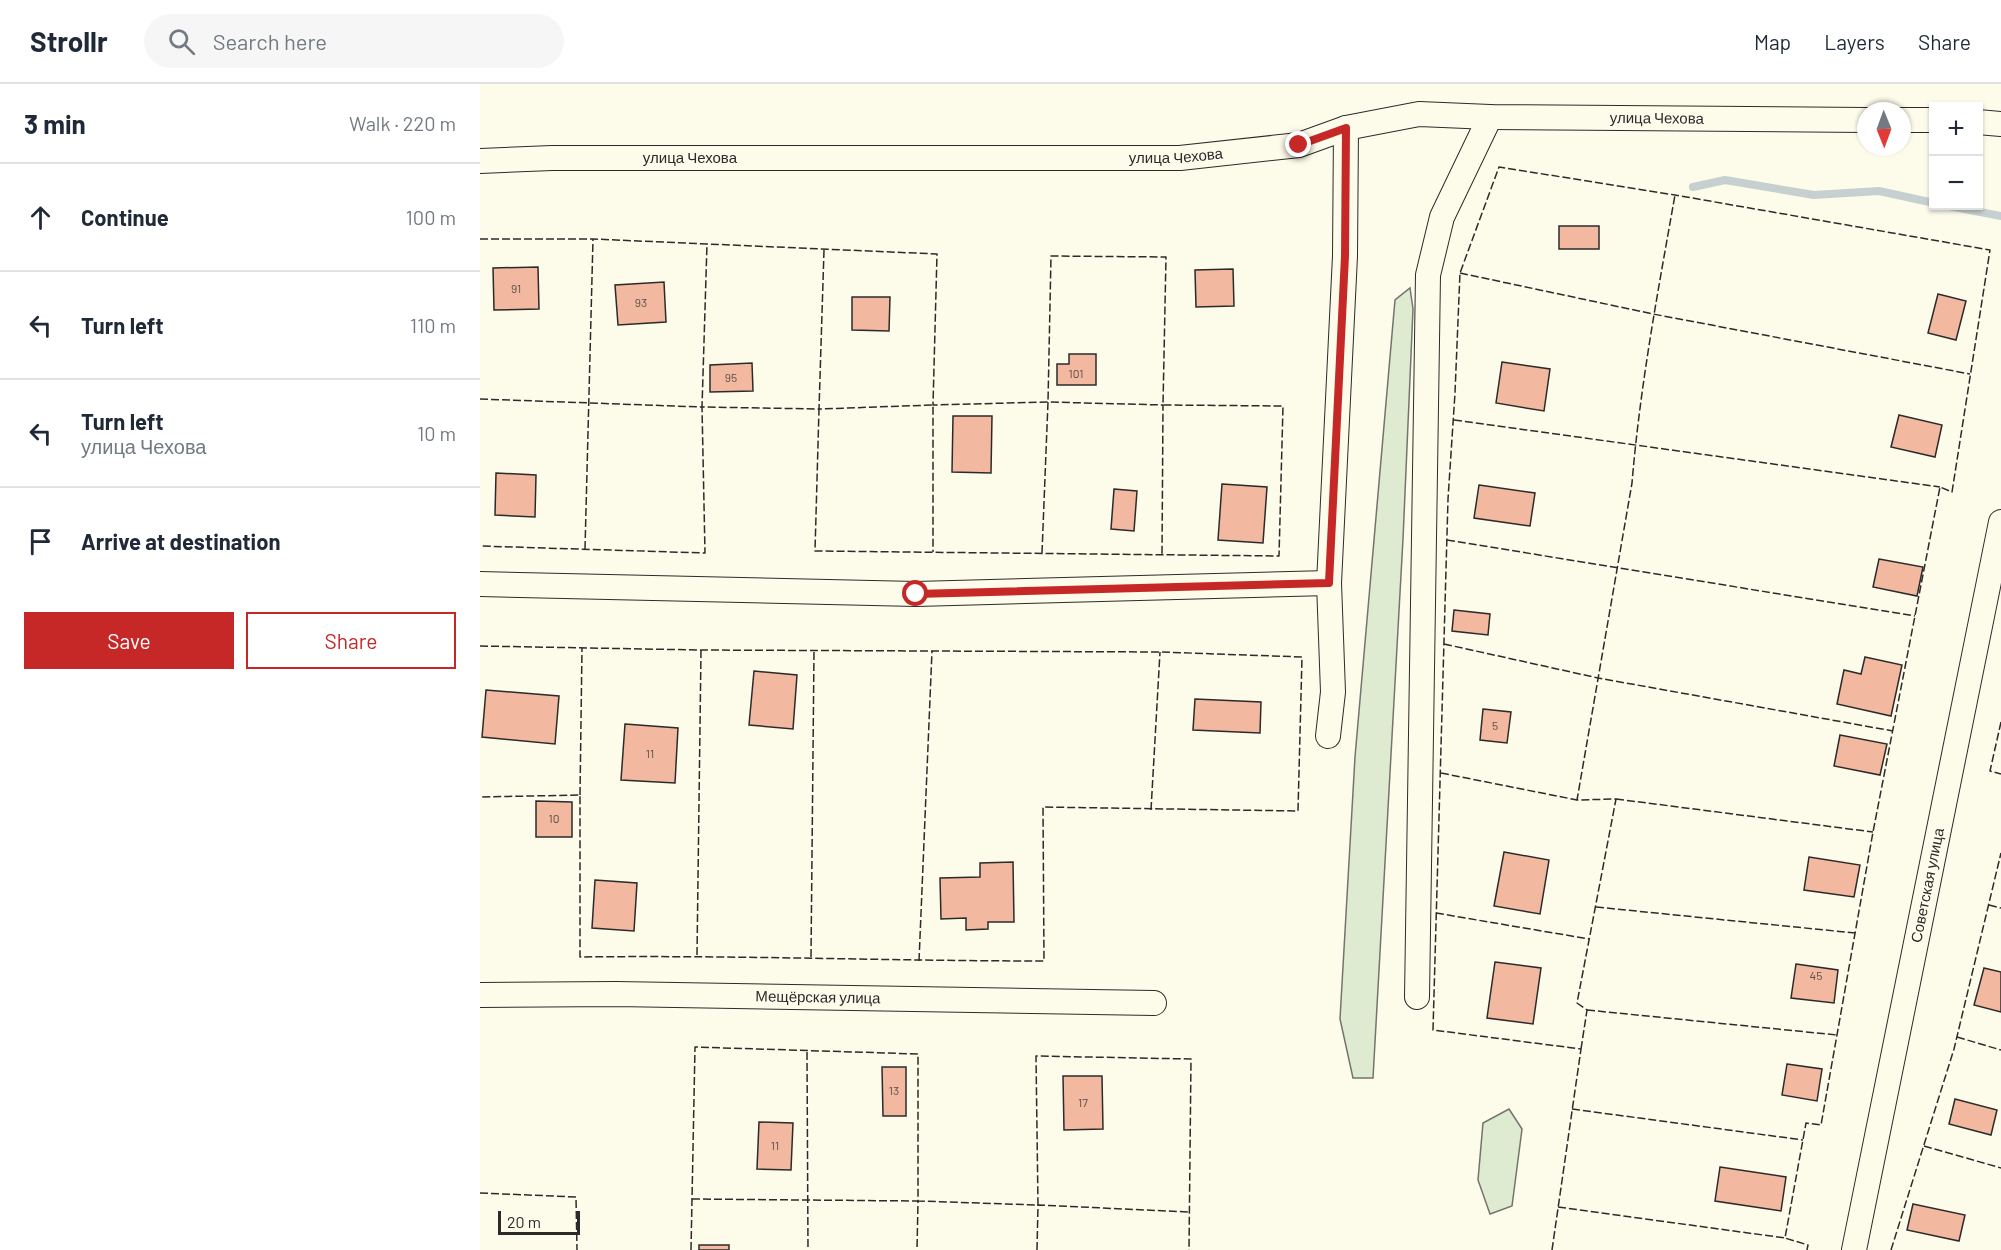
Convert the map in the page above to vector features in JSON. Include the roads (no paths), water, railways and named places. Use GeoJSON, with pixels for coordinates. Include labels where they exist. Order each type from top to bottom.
{"type":"FeatureCollection","features":[{"type":"Feature","properties":{"kind":"street","name":"улица Чехова"},"geometry":{"type":"LineString","coordinates":[[480,161],[552,158],[1180,158],[1299,145],[1346,128],[1419,114],[1490,117],[1857,120]]}},
{"type":"Feature","properties":{"kind":"street"},"geometry":{"type":"LineString","coordinates":[[1417,997],[1428,275],[1442,217],[1490,117]]}},
{"type":"Feature","properties":{"kind":"street"},"geometry":{"type":"LineString","coordinates":[[1911,120],[1929,120]]}},
{"type":"Feature","properties":{"kind":"street"},"geometry":{"type":"LineString","coordinates":[[1983,122],[2001,124]]}},
{"type":"Feature","properties":{"kind":"street"},"geometry":{"type":"LineString","coordinates":[[1328,736],[1333,692],[1329,583],[1345,256],[1346,128]]}},
{"type":"Feature","properties":{"kind":"street","name":"Советская улица"},"geometry":{"type":"LineString","coordinates":[[1854,1250],[2001,522]]}},
{"type":"Feature","properties":{"kind":"street"},"geometry":{"type":"LineString","coordinates":[[480,584],[916,594],[1329,583]]}},
{"type":"Feature","properties":{"kind":"street","name":"Мещёрская улица"},"geometry":{"type":"LineString","coordinates":[[480,995],[616,994],[1154,1003]]}},
{"type":"Feature","properties":{"kind":"waterway"},"geometry":{"type":"LineString","coordinates":[[1693,187],[1725,180],[1814,195],[1879,191],[1929,202]]}},
{"type":"Feature","properties":{"kind":"waterway"},"geometry":{"type":"LineString","coordinates":[[1970,210],[2001,216]]}}]}
